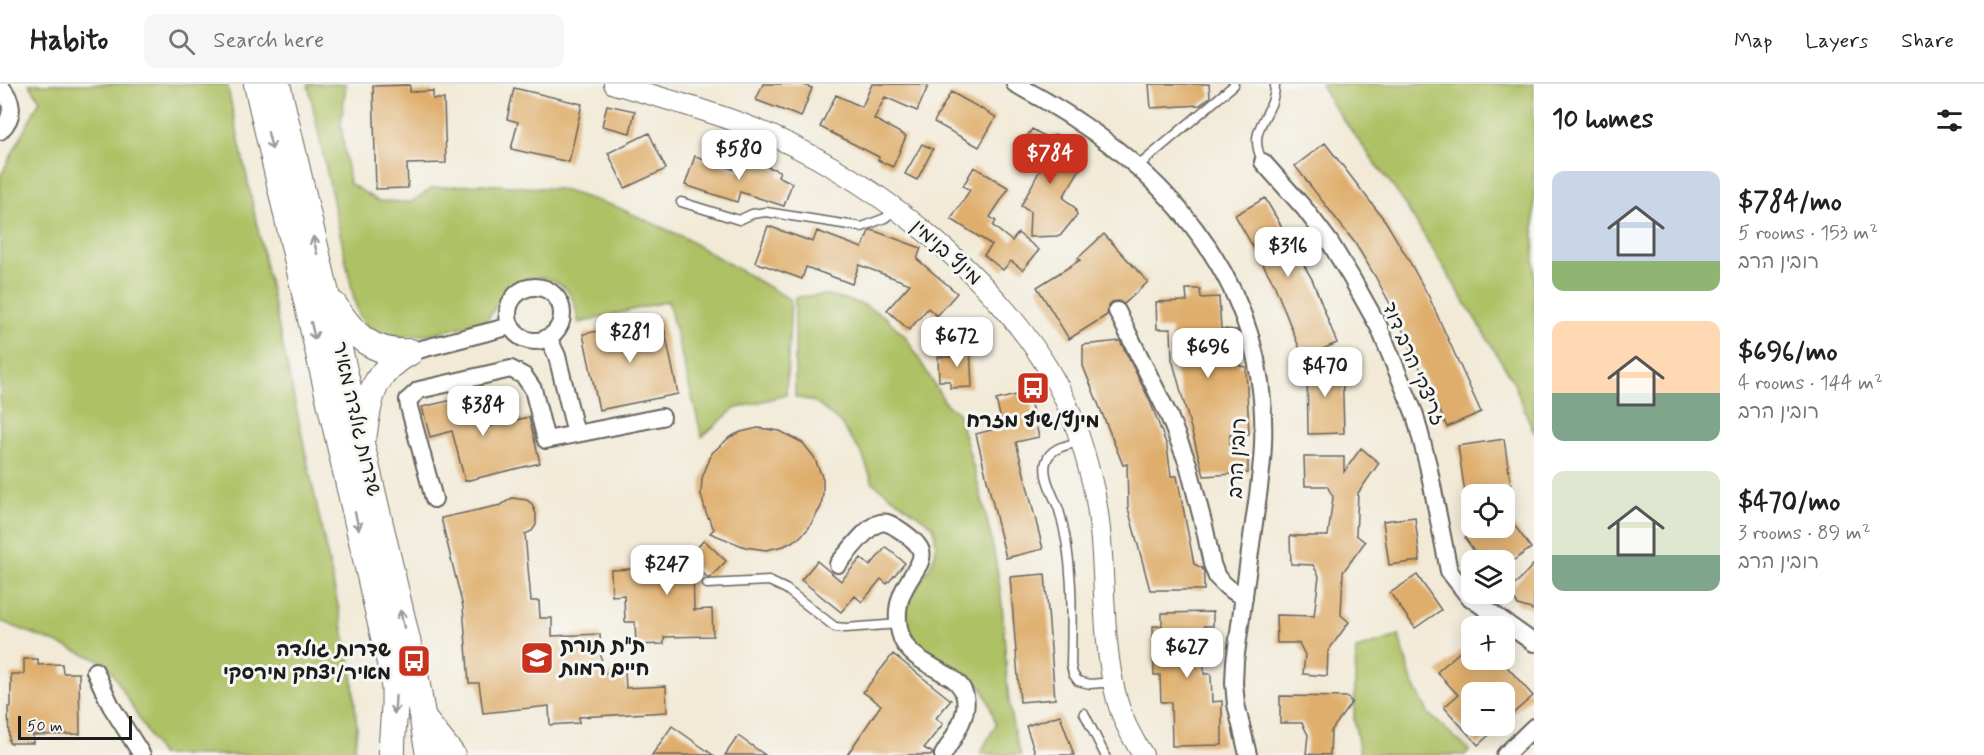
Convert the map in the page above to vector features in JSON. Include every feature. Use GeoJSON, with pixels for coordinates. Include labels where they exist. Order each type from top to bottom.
{"type":"FeatureCollection","features":[{"type":"Feature","properties":{"kind":"main road","name":"שדרות גולדה מאיר"},"geometry":{"type":"LineString","coordinates":[[257,84],[393,676],[395,699],[389,748]]}},
{"type":"Feature","properties":{"kind":"main road","name":"שדרות גולדה מאיר"},"geometry":{"type":"LineString","coordinates":[[277,84],[415,674],[429,755]]}},
{"type":"Feature","properties":{"kind":"main road"},"geometry":{"type":"LineString","coordinates":[[326,288],[342,317],[360,338],[393,353],[411,352]]}},
{"type":"Feature","properties":{"kind":"main road"},"geometry":{"type":"LineString","coordinates":[[363,449],[368,407],[377,381],[391,364],[411,352]]}},
{"type":"Feature","properties":{"kind":"main road"},"geometry":{"type":"LineString","coordinates":[[423,718],[452,755]]}},
{"type":"Feature","properties":{"kind":"street","name":"מינץ בנימין"},"geometry":{"type":"LineString","coordinates":[[614,84],[717,115],[773,136],[830,166],[878,195],[896,209],[972,273],[1010,315],[1043,360],[1059,389],[1081,442],[1095,495],[1103,559],[1109,658],[1113,682],[1125,723],[1141,754]]}},
{"type":"Feature","properties":{"kind":"street","name":"רובין הרב"},"geometry":{"type":"LineString","coordinates":[[1015,84],[1078,121],[1137,167],[1176,206],[1218,261],[1230,283],[1251,344],[1258,374],[1263,443],[1234,683],[1239,721],[1248,755]]}},
{"type":"Feature","properties":{"kind":"street"},"geometry":{"type":"LineString","coordinates":[[0,86],[11,101],[12,113],[6,126],[0,131]]}},
{"type":"Feature","properties":{"kind":"street","name":"זריצקי הרב דוד"},"geometry":{"type":"LineString","coordinates":[[1263,162],[1304,208],[1329,241],[1352,277],[1378,327],[1416,415],[1449,571],[1468,596],[1534,644]]}},
{"type":"Feature","properties":{"kind":"street"},"geometry":{"type":"LineString","coordinates":[[536,287],[549,291],[561,305],[562,315],[558,328],[548,337],[535,341],[522,338],[511,326],[508,309],[518,293],[526,288],[536,287]]}},
{"type":"Feature","properties":{"kind":"street"},"geometry":{"type":"LineString","coordinates":[[1117,311],[1169,416],[1188,464],[1217,577],[1244,597]]}},
{"type":"Feature","properties":{"kind":"street"},"geometry":{"type":"LineString","coordinates":[[411,352],[511,326]]}},
{"type":"Feature","properties":{"kind":"street"},"geometry":{"type":"LineString","coordinates":[[548,337],[557,356],[576,434]]}},
{"type":"Feature","properties":{"kind":"street"},"geometry":{"type":"LineString","coordinates":[[434,499],[408,400],[419,390],[511,369],[524,376],[533,389],[546,440],[662,417]]}},
{"type":"Feature","properties":{"kind":"street"},"geometry":{"type":"LineString","coordinates":[[838,564],[871,528],[880,523],[889,523],[913,538],[922,554],[915,574],[902,593],[898,606],[898,624],[904,643],[910,652],[953,679],[965,696],[966,709],[963,722],[944,755]]}},
{"type":"Feature","properties":{"kind":"street"},"geometry":{"type":"LineString","coordinates":[[95,671],[111,706],[142,755]]}},
{"type":"Feature","properties":{"kind":"street"},"geometry":{"type":"LineString","coordinates":[[1505,755],[1534,728]]}},
{"type":"Feature","properties":{"kind":"lane"},"geometry":{"type":"LineString","coordinates":[[1263,162],[1257,151],[1256,140],[1272,101],[1275,84]]}},
{"type":"Feature","properties":{"kind":"lane"},"geometry":{"type":"LineString","coordinates":[[1137,167],[1234,85]]}},
{"type":"Feature","properties":{"kind":"lane"},"geometry":{"type":"LineString","coordinates":[[681,202],[739,220],[752,214],[766,212],[862,227],[878,222],[896,209]]}},
{"type":"Feature","properties":{"kind":"lane"},"geometry":{"type":"LineString","coordinates":[[1081,442],[1062,447],[1051,453],[1046,461],[1046,472],[1062,523],[1071,567],[1071,665],[1077,681],[1090,684],[1113,682]]}},
{"type":"Feature","properties":{"kind":"lane"},"geometry":{"type":"LineString","coordinates":[[707,584],[769,581],[776,583],[835,627],[898,624]]}},
{"type":"Feature","properties":{"kind":"lane"},"geometry":{"type":"LineString","coordinates":[[1084,713],[1105,755]]}},
{"type":"Feature","properties":{"kind":"green space"},"geometry":{"type":"Polygon","coordinates":[[[29,84],[227,84],[352,671],[357,728],[354,755],[160,755],[107,663],[0,621],[0,177],[40,100],[29,84]]]}},
{"type":"Feature","properties":{"kind":"green space"},"geometry":{"type":"Polygon","coordinates":[[[308,84],[346,84],[341,124],[349,183],[378,201],[411,202],[432,188],[480,184],[559,189],[617,207],[683,237],[791,300],[786,395],[734,409],[702,437],[668,301],[579,323],[574,303],[568,292],[563,286],[548,279],[531,278],[511,286],[486,321],[419,336],[384,334],[370,328],[360,317],[354,299],[308,84]]]}},
{"type":"Feature","properties":{"kind":"green space"},"geometry":{"type":"Polygon","coordinates":[[[1321,84],[1534,84],[1534,433],[1512,379],[1401,198],[1331,103],[1321,84]]]}},
{"type":"Feature","properties":{"kind":"green space"},"geometry":{"type":"Polygon","coordinates":[[[828,295],[862,304],[884,316],[906,337],[946,404],[958,413],[995,556],[1002,605],[1009,700],[1021,755],[980,754],[996,724],[983,690],[971,678],[924,647],[914,638],[908,628],[907,609],[935,554],[934,527],[873,483],[862,454],[840,423],[815,402],[795,397],[795,297],[828,295]]]}},
{"type":"Feature","properties":{"kind":"green space"},"geometry":{"type":"Polygon","coordinates":[[[1399,636],[1412,681],[1429,714],[1469,750],[1465,755],[1360,755],[1354,719],[1356,649],[1399,636]]]}},
{"type":"Feature","properties":{"kind":"building"},"geometry":{"type":"Polygon","coordinates":[[[763,84],[801,84],[812,88],[801,117],[756,100],[763,84]]]}},
{"type":"Feature","properties":{"kind":"building"},"geometry":{"type":"Polygon","coordinates":[[[872,84],[929,84],[917,111],[885,97],[874,119],[906,136],[893,167],[878,160],[879,157],[820,127],[836,95],[862,107],[872,84]]]}},
{"type":"Feature","properties":{"kind":"building"},"geometry":{"type":"Polygon","coordinates":[[[1149,84],[1209,84],[1210,97],[1200,105],[1151,108],[1149,84]]]}},
{"type":"Feature","properties":{"kind":"building"},"geometry":{"type":"Polygon","coordinates":[[[410,85],[410,92],[433,91],[433,99],[444,99],[446,163],[407,164],[408,188],[376,189],[373,86],[410,85]]]}},
{"type":"Feature","properties":{"kind":"building"},"geometry":{"type":"Polygon","coordinates":[[[514,88],[582,104],[569,162],[511,149],[518,122],[507,119],[514,88]]]}},
{"type":"Feature","properties":{"kind":"building"},"geometry":{"type":"Polygon","coordinates":[[[951,92],[996,117],[979,147],[934,122],[951,92]]]}},
{"type":"Feature","properties":{"kind":"building"},"geometry":{"type":"Polygon","coordinates":[[[607,105],[635,111],[630,133],[602,126],[607,105]]]}},
{"type":"Feature","properties":{"kind":"building"},"geometry":{"type":"Polygon","coordinates":[[[1032,129],[1051,140],[1055,134],[1077,147],[1071,157],[1083,164],[1063,197],[1075,208],[1077,215],[1060,236],[1029,237],[1030,212],[1021,206],[1042,166],[1022,153],[1029,142],[1025,139],[1032,129]]]}},
{"type":"Feature","properties":{"kind":"building"},"geometry":{"type":"Polygon","coordinates":[[[649,133],[666,169],[625,188],[608,153],[649,133]]]}},
{"type":"Feature","properties":{"kind":"building"},"geometry":{"type":"Polygon","coordinates":[[[1325,143],[1386,222],[1407,257],[1429,297],[1481,412],[1447,427],[1395,313],[1375,276],[1355,243],[1295,166],[1325,143]]]}},
{"type":"Feature","properties":{"kind":"building"},"geometry":{"type":"Polygon","coordinates":[[[922,144],[933,149],[917,180],[905,174],[922,144]]]}},
{"type":"Feature","properties":{"kind":"building"},"geometry":{"type":"Polygon","coordinates":[[[695,156],[742,172],[746,160],[780,171],[778,176],[792,183],[784,206],[740,192],[737,202],[685,185],[695,156]]]}},
{"type":"Feature","properties":{"kind":"building"},"geometry":{"type":"Polygon","coordinates":[[[974,167],[1009,188],[990,217],[996,221],[993,226],[1012,241],[1018,233],[1039,250],[1023,270],[1011,261],[1003,270],[984,255],[992,245],[951,219],[970,190],[963,186],[974,167]]]}},
{"type":"Feature","properties":{"kind":"building"},"geometry":{"type":"Polygon","coordinates":[[[1265,198],[1312,279],[1337,343],[1303,357],[1274,284],[1235,215],[1265,198]]]}},
{"type":"Feature","properties":{"kind":"building"},"geometry":{"type":"Polygon","coordinates":[[[768,226],[813,242],[817,231],[862,248],[869,231],[872,230],[921,248],[917,259],[957,293],[937,316],[928,308],[909,330],[887,310],[910,284],[859,265],[852,284],[806,267],[802,279],[755,262],[768,226]]]}},
{"type":"Feature","properties":{"kind":"building"},"geometry":{"type":"Polygon","coordinates":[[[1104,234],[1148,282],[1124,304],[1118,301],[1112,302],[1108,306],[1107,315],[1069,339],[1037,287],[1080,260],[1078,258],[1104,234]]]}},
{"type":"Feature","properties":{"kind":"building"},"geometry":{"type":"Polygon","coordinates":[[[1186,289],[1200,289],[1201,298],[1219,297],[1221,329],[1237,330],[1240,366],[1246,367],[1249,435],[1230,435],[1230,456],[1248,456],[1248,473],[1204,476],[1172,359],[1171,329],[1157,329],[1156,302],[1187,301],[1186,289]]]}},
{"type":"Feature","properties":{"kind":"building"},"geometry":{"type":"Polygon","coordinates":[[[662,318],[678,394],[599,410],[583,334],[662,318]]]}},
{"type":"Feature","properties":{"kind":"building"},"geometry":{"type":"Polygon","coordinates":[[[1120,341],[1150,401],[1167,446],[1171,476],[1177,476],[1194,564],[1202,568],[1204,572],[1204,590],[1150,590],[1128,508],[1127,464],[1123,465],[1083,366],[1083,345],[1120,341]]]}},
{"type":"Feature","properties":{"kind":"building"},"geometry":{"type":"Polygon","coordinates":[[[970,346],[972,387],[950,388],[950,381],[939,381],[938,357],[950,357],[950,347],[970,346]]]}},
{"type":"Feature","properties":{"kind":"building"},"geometry":{"type":"Polygon","coordinates":[[[1307,362],[1342,362],[1344,433],[1308,434],[1307,362]]]}},
{"type":"Feature","properties":{"kind":"building"},"geometry":{"type":"Polygon","coordinates":[[[1028,392],[1039,437],[1016,442],[1043,549],[1006,558],[976,434],[1003,427],[996,400],[1028,392]]]}},
{"type":"Feature","properties":{"kind":"building"},"geometry":{"type":"Polygon","coordinates":[[[483,393],[491,426],[529,417],[540,463],[465,481],[452,431],[430,437],[422,407],[483,393]]]}},
{"type":"Feature","properties":{"kind":"building"},"geometry":{"type":"Polygon","coordinates":[[[758,428],[780,431],[803,443],[814,457],[823,479],[821,507],[808,529],[799,538],[784,546],[766,550],[745,547],[710,533],[714,529],[701,495],[702,478],[712,453],[730,437],[758,428]]]}},
{"type":"Feature","properties":{"kind":"building"},"geometry":{"type":"Polygon","coordinates":[[[1504,439],[1511,484],[1464,484],[1458,446],[1504,439]]]}},
{"type":"Feature","properties":{"kind":"building"},"geometry":{"type":"Polygon","coordinates":[[[1361,448],[1379,463],[1358,493],[1356,535],[1365,542],[1343,572],[1341,615],[1349,622],[1328,651],[1327,676],[1303,674],[1305,655],[1299,643],[1277,643],[1276,615],[1314,616],[1319,576],[1313,565],[1291,564],[1290,536],[1328,536],[1333,497],[1327,486],[1305,486],[1304,457],[1344,457],[1344,472],[1361,448]]]}},
{"type":"Feature","properties":{"kind":"building"},"geometry":{"type":"Polygon","coordinates":[[[512,498],[527,500],[532,504],[536,514],[536,525],[532,531],[525,534],[531,601],[539,601],[540,618],[552,618],[552,636],[600,634],[602,673],[625,672],[626,688],[666,686],[667,712],[579,717],[579,723],[550,725],[549,706],[483,713],[479,683],[469,683],[463,607],[441,518],[501,505],[512,498]]]}},
{"type":"Feature","properties":{"kind":"building"},"geometry":{"type":"Polygon","coordinates":[[[1415,517],[1420,561],[1389,565],[1383,521],[1415,517]]]}},
{"type":"Feature","properties":{"kind":"building"},"geometry":{"type":"Polygon","coordinates":[[[1515,526],[1531,548],[1515,559],[1515,550],[1473,550],[1465,538],[1515,538],[1515,526]]]}},
{"type":"Feature","properties":{"kind":"building"},"geometry":{"type":"Polygon","coordinates":[[[704,540],[726,561],[708,578],[693,564],[694,610],[712,609],[713,636],[664,637],[664,644],[636,645],[635,622],[625,622],[624,595],[612,596],[611,570],[660,568],[659,555],[691,554],[704,540]]]}},
{"type":"Feature","properties":{"kind":"building"},"geometry":{"type":"Polygon","coordinates":[[[886,547],[905,563],[887,584],[881,579],[862,602],[855,596],[841,612],[801,580],[817,561],[841,581],[861,558],[870,566],[886,547]]]}},
{"type":"Feature","properties":{"kind":"building"},"geometry":{"type":"Polygon","coordinates":[[[1534,564],[1534,610],[1518,605],[1515,600],[1515,585],[1534,564]]]}},
{"type":"Feature","properties":{"kind":"building"},"geometry":{"type":"Polygon","coordinates":[[[1045,574],[1055,699],[1020,702],[1010,577],[1045,574]]]}},
{"type":"Feature","properties":{"kind":"building"},"geometry":{"type":"Polygon","coordinates":[[[1417,575],[1441,610],[1415,628],[1390,593],[1417,575]]]}},
{"type":"Feature","properties":{"kind":"building"},"geometry":{"type":"Polygon","coordinates":[[[1213,612],[1213,626],[1204,626],[1204,674],[1211,674],[1212,702],[1222,701],[1222,745],[1172,746],[1171,702],[1161,702],[1160,675],[1154,675],[1153,626],[1162,626],[1162,613],[1213,612]]]}},
{"type":"Feature","properties":{"kind":"building"},"geometry":{"type":"Polygon","coordinates":[[[1461,651],[1461,670],[1510,670],[1533,696],[1515,712],[1515,682],[1461,682],[1461,726],[1444,707],[1458,695],[1437,672],[1461,651]]]}},
{"type":"Feature","properties":{"kind":"building"},"geometry":{"type":"Polygon","coordinates":[[[893,654],[951,700],[936,718],[943,724],[924,748],[933,755],[847,755],[881,705],[863,692],[893,654]]]}},
{"type":"Feature","properties":{"kind":"building"},"geometry":{"type":"Polygon","coordinates":[[[24,659],[38,659],[38,665],[62,664],[63,673],[79,673],[80,734],[33,735],[33,743],[9,743],[8,707],[11,707],[11,674],[24,674],[24,659]]]}},
{"type":"Feature","properties":{"kind":"building"},"geometry":{"type":"Polygon","coordinates":[[[1280,696],[1346,697],[1352,702],[1331,731],[1330,755],[1306,754],[1308,735],[1302,723],[1280,723],[1280,696]]]}},
{"type":"Feature","properties":{"kind":"building"},"geometry":{"type":"Polygon","coordinates":[[[1060,715],[1074,755],[1036,755],[1026,726],[1060,715]]]}},
{"type":"Feature","properties":{"kind":"building"},"geometry":{"type":"Polygon","coordinates":[[[672,726],[713,755],[652,755],[672,726]]]}},
{"type":"Feature","properties":{"kind":"building"},"geometry":{"type":"Polygon","coordinates":[[[738,736],[765,755],[725,755],[738,736]]]}},
{"type":"Feature","properties":{"kind":"building"},"geometry":{"type":"Polygon","coordinates":[[[1470,736],[1488,736],[1478,745],[1470,736]]]}},
{"type":"Feature","properties":{"kind":"place","name":"מינץ/שיף מזרח"},"geometry":{"type":"Point","coordinates":[1033,388]}},
{"type":"Feature","properties":{"kind":"place","name":"ת\"ת תורת חיים רמות"},"geometry":{"type":"Point","coordinates":[537,658]}},
{"type":"Feature","properties":{"kind":"place","name":"שדרות גולדה מאיר/יצחק מירסקי"},"geometry":{"type":"Point","coordinates":[414,661]}}]}
